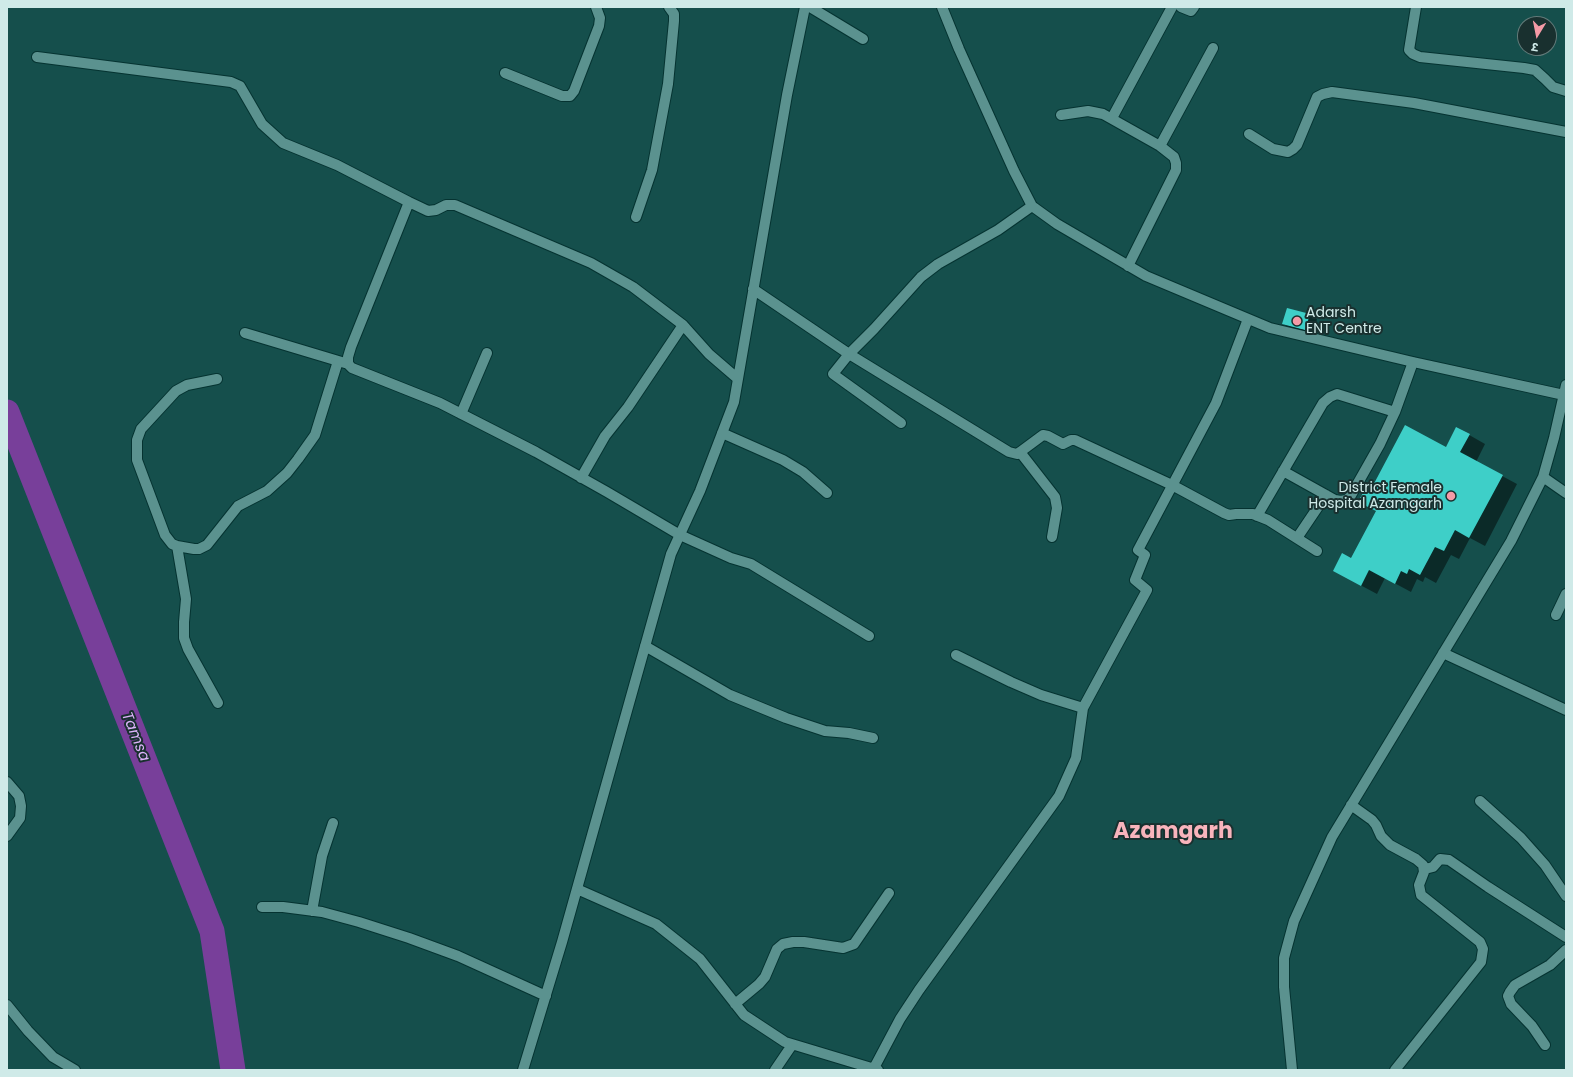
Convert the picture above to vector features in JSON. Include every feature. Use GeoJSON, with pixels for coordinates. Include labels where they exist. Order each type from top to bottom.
{"type":"FeatureCollection","features":[{"type":"Feature","properties":{"kind":"street"},"geometry":{"type":"LineString","coordinates":[[505,73],[562,96],[570,96],[574,91],[599,26],[600,18],[596,7]]}},
{"type":"Feature","properties":{"kind":"street"},"geometry":{"type":"LineString","coordinates":[[636,217],[652,170],[668,84],[674,21],[674,14],[669,7]]}},
{"type":"Feature","properties":{"kind":"street"},"geometry":{"type":"LineString","coordinates":[[523,1070],[577,889],[671,554],[700,491],[734,402],[787,95],[805,7]]}},
{"type":"Feature","properties":{"kind":"street"},"geometry":{"type":"LineString","coordinates":[[810,7],[863,39]]}},
{"type":"Feature","properties":{"kind":"street"},"geometry":{"type":"LineString","coordinates":[[942,7],[1014,171],[1032,206],[1057,224],[1146,276],[1270,328],[1412,362],[1565,390],[1543,477],[1511,541],[1332,836],[1294,921],[1284,958],[1284,987],[1292,1070]]}},
{"type":"Feature","properties":{"kind":"street"},"geometry":{"type":"LineString","coordinates":[[1112,118],[1172,7]]}},
{"type":"Feature","properties":{"kind":"street"},"geometry":{"type":"LineString","coordinates":[[1181,7],[1191,11],[1194,7]]}},
{"type":"Feature","properties":{"kind":"street"},"geometry":{"type":"LineString","coordinates":[[1416,7],[1409,50],[1413,54],[1420,57],[1534,70],[1546,79],[1553,87],[1566,91]]}},
{"type":"Feature","properties":{"kind":"street"},"geometry":{"type":"LineString","coordinates":[[1160,146],[1212,48]]}},
{"type":"Feature","properties":{"kind":"street"},"geometry":{"type":"LineString","coordinates":[[37,57],[231,82],[240,86],[262,124],[283,143],[337,165],[408,202],[432,211],[446,205],[455,205],[591,263],[633,287],[683,325],[709,354],[738,378]]}},
{"type":"Feature","properties":{"kind":"street"},"geometry":{"type":"LineString","coordinates":[[1249,134],[1273,149],[1288,152],[1297,144],[1317,97],[1332,92],[1414,103],[1566,132]]}},
{"type":"Feature","properties":{"kind":"street"},"geometry":{"type":"LineString","coordinates":[[1061,115],[1088,111],[1103,114],[1160,146],[1174,157],[1176,170],[1128,266]]}},
{"type":"Feature","properties":{"kind":"street"},"geometry":{"type":"LineString","coordinates":[[348,364],[348,356],[351,347],[408,202]]}},
{"type":"Feature","properties":{"kind":"street"},"geometry":{"type":"LineString","coordinates":[[901,423],[833,374],[849,354],[874,329],[911,287],[930,270],[998,230],[1032,206]]}},
{"type":"Feature","properties":{"kind":"street"},"geometry":{"type":"LineString","coordinates":[[753,289],[849,354],[1009,452],[1017,454],[1043,435],[1063,444],[1071,440],[1075,440],[1172,485],[1224,514],[1229,515],[1243,513],[1268,520],[1317,551]]}},
{"type":"Feature","properties":{"kind":"street"},"geometry":{"type":"LineString","coordinates":[[577,889],[656,924],[700,959],[744,1016],[785,1042],[876,1069],[900,1019],[919,990],[1059,796],[1076,758],[1083,708],[1147,590],[1135,580],[1145,555],[1138,550],[1216,403],[1248,319]]}},
{"type":"Feature","properties":{"kind":"street"},"geometry":{"type":"LineString","coordinates":[[581,478],[605,436],[628,407],[683,325]]}},
{"type":"Feature","properties":{"kind":"street"},"geometry":{"type":"LineString","coordinates":[[245,334],[348,364],[358,372],[408,390],[461,414],[536,452],[680,536],[731,558],[751,564],[869,636]]}},
{"type":"Feature","properties":{"kind":"street"},"geometry":{"type":"LineString","coordinates":[[461,414],[487,353]]}},
{"type":"Feature","properties":{"kind":"street"},"geometry":{"type":"LineString","coordinates":[[217,379],[187,385],[176,391],[138,434],[137,460],[165,535],[169,541],[177,546],[194,549],[203,547],[238,506],[267,491],[287,473],[315,435],[338,361]]}},
{"type":"Feature","properties":{"kind":"street"},"geometry":{"type":"LineString","coordinates":[[1283,471],[1326,495],[1341,501],[1350,497],[1380,444],[1395,412],[1412,362]]}},
{"type":"Feature","properties":{"kind":"street"},"geometry":{"type":"LineString","coordinates":[[1257,516],[1323,403],[1330,397],[1337,394],[1395,412]]}},
{"type":"Feature","properties":{"kind":"street"},"geometry":{"type":"LineString","coordinates":[[722,433],[783,460],[803,472],[827,493]]}},
{"type":"Feature","properties":{"kind":"street"},"geometry":{"type":"LineString","coordinates":[[1020,452],[1056,497],[1058,508],[1052,537]]}},
{"type":"Feature","properties":{"kind":"street"},"geometry":{"type":"LineString","coordinates":[[1543,477],[1566,493]]}},
{"type":"Feature","properties":{"kind":"street"},"geometry":{"type":"LineString","coordinates":[[1297,538],[1326,495]]}},
{"type":"Feature","properties":{"kind":"street"},"geometry":{"type":"LineString","coordinates":[[177,546],[186,594],[184,638],[188,649],[218,703]]}},
{"type":"Feature","properties":{"kind":"street"},"geometry":{"type":"LineString","coordinates":[[1556,615],[1566,594]]}},
{"type":"Feature","properties":{"kind":"street"},"geometry":{"type":"LineString","coordinates":[[645,646],[730,694],[786,718],[825,731],[849,733],[873,738]]}},
{"type":"Feature","properties":{"kind":"street"},"geometry":{"type":"LineString","coordinates":[[1443,653],[1566,710]]}},
{"type":"Feature","properties":{"kind":"street"},"geometry":{"type":"LineString","coordinates":[[956,654],[1011,682],[1041,695],[1083,708]]}},
{"type":"Feature","properties":{"kind":"street"},"geometry":{"type":"LineString","coordinates":[[7,782],[19,796],[21,806],[20,818],[7,836]]}},
{"type":"Feature","properties":{"kind":"street"},"geometry":{"type":"LineString","coordinates":[[1480,801],[1520,838],[1545,865],[1566,896]]}},
{"type":"Feature","properties":{"kind":"street"},"geometry":{"type":"LineString","coordinates":[[1351,804],[1376,824],[1381,836],[1390,845],[1416,860],[1423,865],[1425,869]]}},
{"type":"Feature","properties":{"kind":"street"},"geometry":{"type":"LineString","coordinates":[[312,911],[322,856],[333,823]]}},
{"type":"Feature","properties":{"kind":"street"},"geometry":{"type":"LineString","coordinates":[[1425,869],[1433,867],[1440,859],[1449,860],[1566,937]]}},
{"type":"Feature","properties":{"kind":"street"},"geometry":{"type":"LineString","coordinates":[[1395,1070],[1481,962],[1483,957],[1483,949],[1480,942],[1421,895],[1419,885],[1425,869]]}},
{"type":"Feature","properties":{"kind":"street"},"geometry":{"type":"LineString","coordinates":[[735,1004],[765,977],[777,949],[783,944],[804,942],[843,948],[854,944],[889,893]]}},
{"type":"Feature","properties":{"kind":"street"},"geometry":{"type":"LineString","coordinates":[[262,907],[283,907],[312,911],[359,922],[431,945],[546,996]]}},
{"type":"Feature","properties":{"kind":"street"},"geometry":{"type":"LineString","coordinates":[[1545,1045],[1532,1026],[1511,1004],[1508,996],[1515,985],[1550,965],[1566,950]]}},
{"type":"Feature","properties":{"kind":"street"},"geometry":{"type":"LineString","coordinates":[[7,1005],[28,1031],[53,1057],[75,1070]]}},
{"type":"Feature","properties":{"kind":"street"},"geometry":{"type":"LineString","coordinates":[[775,1070],[792,1044]]}},
{"type":"Feature","properties":{"kind":"building"},"geometry":{"type":"Polygon","coordinates":[[[1287,308],[1310,314],[1305,330],[1282,324],[1287,308]]]}},
{"type":"Feature","properties":{"kind":"building"},"geometry":{"type":"Polygon","coordinates":[[[1405,425],[1446,447],[1456,427],[1470,434],[1460,452],[1503,475],[1469,538],[1455,530],[1444,551],[1435,547],[1420,575],[1409,569],[1407,574],[1401,571],[1395,584],[1369,570],[1361,586],[1333,571],[1342,553],[1351,558],[1376,511],[1358,502],[1364,491],[1369,493],[1405,425]]]}},
{"type":"Feature","properties":{"kind":"waterway","name":"Tamsa"},"geometry":{"type":"LineString","coordinates":[[7,412],[212,931],[233,1070]]}},
{"type":"Feature","properties":{"kind":"place","name":"Adarsh ENT Centre"},"geometry":{"type":"Point","coordinates":[1297,321]}},
{"type":"Feature","properties":{"kind":"place","name":"District Female Hospital Azamgarh"},"geometry":{"type":"Point","coordinates":[1451,496]}},
{"type":"Feature","properties":{"kind":"district","name":"Azamgarh"},"geometry":{"type":"Point","coordinates":[1173,832]}}]}
